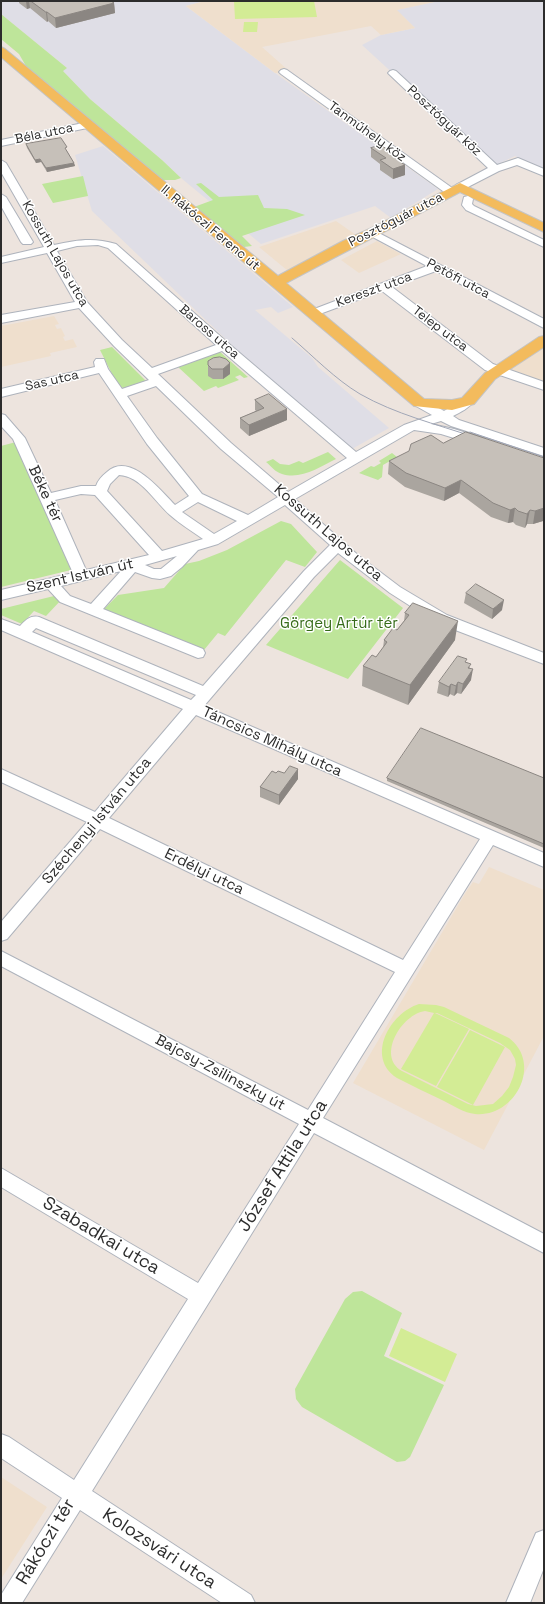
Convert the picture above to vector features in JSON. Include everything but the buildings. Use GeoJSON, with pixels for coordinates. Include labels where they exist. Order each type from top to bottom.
{"type":"FeatureCollection","features":[{"type":"Feature","properties":{"kind":"main road","name":"II. Rákóczi Ferenc út"},"geometry":{"type":"LineString","coordinates":[[1,51],[420,403]]}},
{"type":"Feature","properties":{"kind":"main road"},"geometry":{"type":"LineString","coordinates":[[456,190],[468,199],[544,236]]}},
{"type":"Feature","properties":{"kind":"main road"},"geometry":{"type":"LineString","coordinates":[[456,190],[544,228]]}},
{"type":"Feature","properties":{"kind":"main road","name":"Posztógyár utca"},"geometry":{"type":"LineString","coordinates":[[276,283],[348,244],[373,233],[456,190]]}},
{"type":"Feature","properties":{"kind":"main road"},"geometry":{"type":"LineString","coordinates":[[420,403],[463,405],[485,381],[497,371],[544,340]]}},
{"type":"Feature","properties":{"kind":"street","name":"Tanműhely köz"},"geometry":{"type":"LineString","coordinates":[[284,72],[456,190]]}},
{"type":"Feature","properties":{"kind":"street","name":"Posztógyár köz"},"geometry":{"type":"LineString","coordinates":[[393,73],[495,169]]}},
{"type":"Feature","properties":{"kind":"street","name":"Béla utca"},"geometry":{"type":"LineString","coordinates":[[4,142],[88,125]]}},
{"type":"Feature","properties":{"kind":"street","name":"Posztógyár utca"},"geometry":{"type":"LineString","coordinates":[[456,190],[495,169],[518,161],[544,173]]}},
{"type":"Feature","properties":{"kind":"street","name":"Kossuth Lajos utca"},"geometry":{"type":"LineString","coordinates":[[1,163],[82,304],[118,343],[226,446],[277,488],[286,498],[354,559],[395,590],[442,618],[465,629],[544,659]]}},
{"type":"Feature","properties":{"kind":"street"},"geometry":{"type":"LineString","coordinates":[[468,199],[467,205],[470,208],[544,244]]}},
{"type":"Feature","properties":{"kind":"street","name":"Kossuth Lajos utca"},"geometry":{"type":"LineString","coordinates":[[3,200],[27,242]]}},
{"type":"Feature","properties":{"kind":"street"},"geometry":{"type":"LineString","coordinates":[[3,200],[23,200]]}},
{"type":"Feature","properties":{"kind":"street","name":"Petőfi utca"},"geometry":{"type":"LineString","coordinates":[[373,233],[544,324]]}},
{"type":"Feature","properties":{"kind":"street","name":"Baross utca"},"geometry":{"type":"LineString","coordinates":[[1,260],[77,243],[99,242],[112,246],[224,346],[355,458]]}},
{"type":"Feature","properties":{"kind":"street","name":"Kereszt utca"},"geometry":{"type":"LineString","coordinates":[[313,313],[436,267]]}},
{"type":"Feature","properties":{"kind":"street","name":"Telep utca"},"geometry":{"type":"LineString","coordinates":[[384,287],[489,367],[497,371]]}},
{"type":"Feature","properties":{"kind":"street"},"geometry":{"type":"LineString","coordinates":[[1,319],[82,304]]}},
{"type":"Feature","properties":{"kind":"street"},"geometry":{"type":"LineString","coordinates":[[224,346],[119,394],[152,441],[197,497],[249,521]]}},
{"type":"Feature","properties":{"kind":"street","name":"Sas utca"},"geometry":{"type":"LineString","coordinates":[[1,393],[101,366],[119,394]]}},
{"type":"Feature","properties":{"kind":"street"},"geometry":{"type":"LineString","coordinates":[[497,371],[544,386]]}},
{"type":"Feature","properties":{"kind":"street","name":"II. Rákóczi Ferenc út"},"geometry":{"type":"LineString","coordinates":[[420,403],[440,422],[467,427],[544,452]]}},
{"type":"Feature","properties":{"kind":"street","name":"Szent István út"},"geometry":{"type":"LineString","coordinates":[[3,595],[81,575],[133,564],[193,548],[213,541],[408,428],[422,412],[420,403]]}},
{"type":"Feature","properties":{"kind":"street"},"geometry":{"type":"LineString","coordinates":[[440,422],[463,405]]}},
{"type":"Feature","properties":{"kind":"street"},"geometry":{"type":"LineString","coordinates":[[463,405],[457,418],[467,427]]}},
{"type":"Feature","properties":{"kind":"street","name":"Béke tér"},"geometry":{"type":"LineString","coordinates":[[1,418],[19,438],[48,498],[81,575]]}},
{"type":"Feature","properties":{"kind":"street"},"geometry":{"type":"LineString","coordinates":[[440,422],[544,464]]}},
{"type":"Feature","properties":{"kind":"street","name":"Szent István út"},"geometry":{"type":"LineString","coordinates":[[408,428],[427,427],[440,422]]}},
{"type":"Feature","properties":{"kind":"street"},"geometry":{"type":"LineString","coordinates":[[48,498],[81,489],[92,489],[100,492],[104,482],[112,474],[116,471],[126,470],[142,479],[174,511],[213,541]]}},
{"type":"Feature","properties":{"kind":"street","name":"Szent István út"},"geometry":{"type":"LineString","coordinates":[[100,492],[159,557]]}},
{"type":"Feature","properties":{"kind":"street"},"geometry":{"type":"LineString","coordinates":[[174,511],[197,497]]}},
{"type":"Feature","properties":{"kind":"street"},"geometry":{"type":"LineString","coordinates":[[194,708],[309,574],[338,545]]}},
{"type":"Feature","properties":{"kind":"street"},"geometry":{"type":"LineString","coordinates":[[94,610],[126,575],[133,564],[143,571],[162,576],[193,548]]}},
{"type":"Feature","properties":{"kind":"street"},"geometry":{"type":"LineString","coordinates":[[51,583],[65,598],[198,653]]}},
{"type":"Feature","properties":{"kind":"street"},"geometry":{"type":"LineString","coordinates":[[22,633],[34,621],[206,693]]}},
{"type":"Feature","properties":{"kind":"street","name":"Táncsics Mihály utca"},"geometry":{"type":"LineString","coordinates":[[1,624],[544,860]]}},
{"type":"Feature","properties":{"kind":"street","name":"Széchenyi István utca"},"geometry":{"type":"LineString","coordinates":[[1,934],[194,708]]}},
{"type":"Feature","properties":{"kind":"street","name":"Erdélyi utca"},"geometry":{"type":"LineString","coordinates":[[1,775],[406,969]]}},
{"type":"Feature","properties":{"kind":"street","name":"József Attila utca"},"geometry":{"type":"LineString","coordinates":[[76,1495],[490,836]]}},
{"type":"Feature","properties":{"kind":"street","name":"Bajcsy-Zsilinszky út"},"geometry":{"type":"LineString","coordinates":[[1,958],[544,1244]]}},
{"type":"Feature","properties":{"kind":"street","name":"Szabadkai utca"},"geometry":{"type":"LineString","coordinates":[[1,1177],[202,1296]]}},
{"type":"Feature","properties":{"kind":"street","name":"Rákóczi tér"},"geometry":{"type":"LineString","coordinates":[[1,1445],[76,1495],[9,1603]]}},
{"type":"Feature","properties":{"kind":"street","name":"Kolozsvári utca"},"geometry":{"type":"LineString","coordinates":[[76,1495],[243,1603]]}},
{"type":"Feature","properties":{"kind":"street"},"geometry":{"type":"LineString","coordinates":[[518,1603],[544,1541]]}},
{"type":"Feature","properties":{"kind":"shaded area"},"geometry":{"type":"Polygon","coordinates":[[[1,1],[205,1],[186,6],[275,73],[438,189],[391,218],[375,206],[261,244],[181,178],[90,99],[62,70],[67,68],[1,14],[1,1]]]}},
{"type":"Feature","properties":{"kind":"shaded area"},"geometry":{"type":"Polygon","coordinates":[[[205,1],[439,1],[397,10],[415,28],[381,35],[371,26],[262,47],[289,71],[275,73],[186,6],[205,1]]]}},
{"type":"Feature","properties":{"kind":"shaded area"},"geometry":{"type":"Polygon","coordinates":[[[439,1],[544,1],[544,170],[515,156],[494,166],[362,45],[381,35],[415,28],[396,10],[439,1]]]}},
{"type":"Feature","properties":{"kind":"shaded area"},"geometry":{"type":"Polygon","coordinates":[[[103,146],[293,307],[278,313],[271,307],[255,310],[312,358],[318,367],[389,428],[352,449],[234,347],[92,211],[75,155],[103,146]]]}},
{"type":"Feature","properties":{"kind":"shaded area"},"geometry":{"type":"Polygon","coordinates":[[[336,221],[356,235],[288,271],[259,247],[336,221]]]}},
{"type":"Feature","properties":{"kind":"shaded area"},"geometry":{"type":"Polygon","coordinates":[[[377,241],[401,254],[359,273],[341,260],[377,241]]]}},
{"type":"Feature","properties":{"kind":"shaded area"},"geometry":{"type":"Polygon","coordinates":[[[54,316],[59,324],[55,325],[57,329],[61,328],[65,336],[63,337],[65,341],[73,339],[77,347],[50,353],[51,356],[1,367],[1,326],[54,316]]]}},
{"type":"Feature","properties":{"kind":"shaded area"},"geometry":{"type":"Polygon","coordinates":[[[544,347],[544,384],[506,371],[544,347]]]}},
{"type":"Feature","properties":{"kind":"shaded area"},"geometry":{"type":"Polygon","coordinates":[[[489,867],[544,890],[544,1036],[484,1150],[353,1083],[466,892],[473,882],[479,884],[489,867]]]}},
{"type":"Feature","properties":{"kind":"shaded area"},"geometry":{"type":"Polygon","coordinates":[[[1,1477],[47,1507],[1,1579],[1,1477]]]}},
{"type":"Feature","properties":{"kind":"green space"},"geometry":{"type":"Polygon","coordinates":[[[234,1],[314,1],[317,17],[235,19],[234,1]]]}},
{"type":"Feature","properties":{"kind":"green space"},"geometry":{"type":"Polygon","coordinates":[[[1,14],[67,68],[63,71],[90,99],[181,178],[175,180],[163,180],[30,73],[19,54],[1,39],[1,14]]]}},
{"type":"Feature","properties":{"kind":"green space"},"geometry":{"type":"Polygon","coordinates":[[[244,22],[258,22],[257,32],[243,32],[244,22]]]}},
{"type":"Feature","properties":{"kind":"green space"},"geometry":{"type":"Polygon","coordinates":[[[83,176],[88,196],[53,203],[42,184],[83,176]]]}},
{"type":"Feature","properties":{"kind":"green space"},"geometry":{"type":"Polygon","coordinates":[[[201,183],[219,197],[258,195],[264,208],[287,209],[305,215],[242,236],[252,246],[244,247],[194,207],[213,200],[196,184],[201,183]]]}},
{"type":"Feature","properties":{"kind":"green space"},"geometry":{"type":"Polygon","coordinates":[[[112,347],[147,382],[126,389],[118,386],[100,350],[112,347]]]}},
{"type":"Feature","properties":{"kind":"green space"},"geometry":{"type":"Polygon","coordinates":[[[219,351],[248,377],[244,378],[240,375],[235,377],[239,380],[218,388],[216,386],[204,391],[178,367],[219,351]]]}},
{"type":"Feature","properties":{"kind":"green space"},"geometry":{"type":"Polygon","coordinates":[[[16,442],[71,570],[1,587],[1,446],[16,442]]]}},
{"type":"Feature","properties":{"kind":"green space"},"geometry":{"type":"Polygon","coordinates":[[[328,452],[336,459],[317,469],[303,474],[282,474],[266,462],[273,459],[280,464],[289,465],[299,461],[303,463],[328,452]]]}},
{"type":"Feature","properties":{"kind":"green space"},"geometry":{"type":"Polygon","coordinates":[[[392,453],[397,457],[383,465],[382,477],[378,480],[359,473],[371,466],[374,467],[381,463],[379,461],[392,453]]]}},
{"type":"Feature","properties":{"kind":"green space"},"geometry":{"type":"Polygon","coordinates":[[[281,521],[291,524],[317,552],[305,567],[286,560],[225,636],[218,633],[204,650],[104,609],[118,595],[164,588],[185,564],[199,561],[227,550],[281,521]]]}},
{"type":"Feature","properties":{"kind":"green space","name":"Görgey Artúr tér"},"geometry":{"type":"Polygon","coordinates":[[[340,560],[403,608],[348,679],[266,645],[340,560]]]}},
{"type":"Feature","properties":{"kind":"green space"},"geometry":{"type":"Polygon","coordinates":[[[54,596],[62,599],[46,616],[34,611],[22,624],[1,615],[1,609],[54,596]]]}},
{"type":"Feature","properties":{"kind":"green space"},"geometry":{"type":"Polygon","coordinates":[[[419,1004],[444,1007],[509,1038],[519,1049],[524,1061],[524,1075],[520,1087],[512,1099],[502,1107],[489,1113],[475,1114],[459,1109],[397,1078],[388,1069],[383,1059],[382,1048],[385,1036],[391,1026],[399,1016],[408,1009],[419,1004]],[[425,1011],[416,1014],[401,1027],[395,1036],[392,1046],[391,1056],[395,1064],[402,1071],[468,1104],[476,1106],[493,1104],[509,1087],[513,1077],[516,1065],[515,1059],[510,1050],[500,1043],[437,1013],[435,1013],[469,1029],[436,1086],[401,1069],[434,1013],[425,1011]]]}},
{"type":"Feature","properties":{"kind":"green space"},"geometry":{"type":"Polygon","coordinates":[[[470,1030],[505,1047],[473,1105],[437,1087],[470,1030]]]}},
{"type":"Feature","properties":{"kind":"green space"},"geometry":{"type":"Polygon","coordinates":[[[362,1291],[402,1313],[384,1356],[444,1385],[410,1457],[405,1461],[397,1462],[302,1407],[296,1399],[295,1389],[345,1299],[353,1292],[362,1291]]]}},
{"type":"Feature","properties":{"kind":"green space"},"geometry":{"type":"Polygon","coordinates":[[[401,1328],[457,1354],[445,1382],[389,1356],[401,1328]]]}},
{"type":"Feature","properties":{"kind":"tram line"},"geometry":{"type":"LineString","coordinates":[[292,338],[333,375],[360,394],[401,413],[474,437]]}},
{"type":"Feature","properties":{"kind":"tram line"},"geometry":{"type":"LineString","coordinates":[[470,432],[544,457]]}}]}
